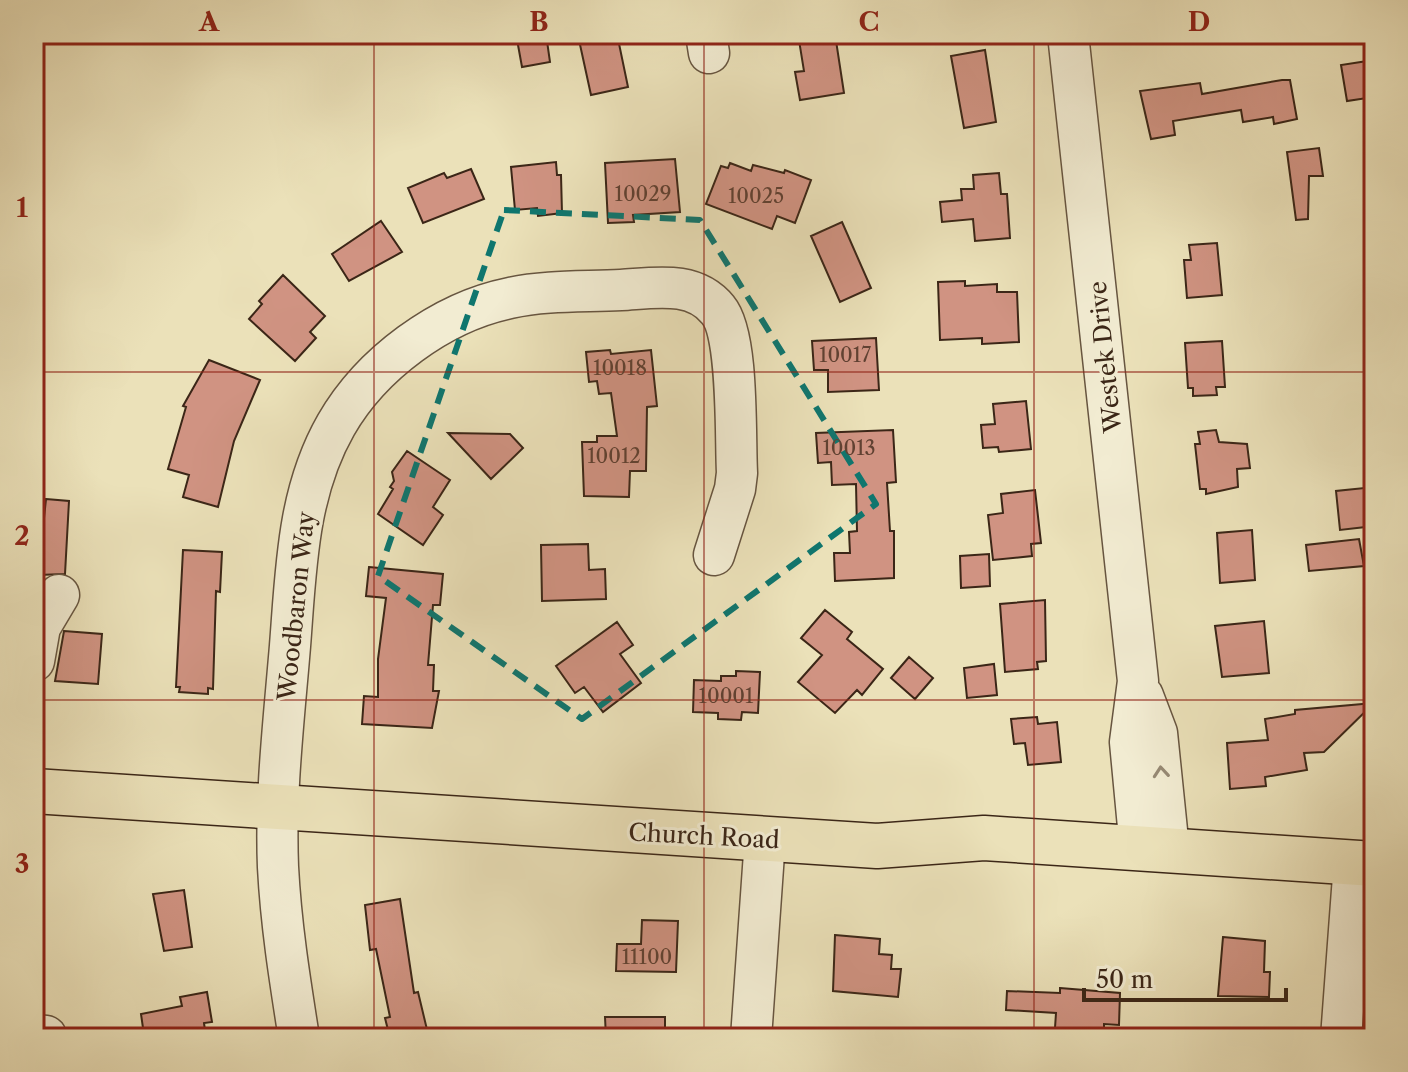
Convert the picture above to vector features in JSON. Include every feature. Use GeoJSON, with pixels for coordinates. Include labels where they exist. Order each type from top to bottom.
{"type":"FeatureCollection","features":[{"type":"Feature","properties":{"kind":"main road","name":"Church Road"},"geometry":{"type":"LineString","coordinates":[[34,791],[877,846],[984,838],[1364,864]]}},
{"type":"Feature","properties":{"kind":"street","name":"Westek Drive"},"geometry":{"type":"LineString","coordinates":[[1068,34],[1138,681],[1157,733],[1154,849]]}},
{"type":"Feature","properties":{"kind":"street","name":"Woodbaron Way"},"geometry":{"type":"LineString","coordinates":[[299,1038],[283,938],[277,809],[298,544],[307,496],[317,465],[354,397],[383,367],[423,336],[465,313],[522,296],[683,288],[709,299],[728,328],[737,473],[714,555]]}},
{"type":"Feature","properties":{"kind":"street"},"geometry":{"type":"LineString","coordinates":[[34,661],[40,627],[59,595]]}},
{"type":"Feature","properties":{"kind":"street"},"geometry":{"type":"LineString","coordinates":[[751,1038],[765,839]]}},
{"type":"Feature","properties":{"kind":"street"},"geometry":{"type":"LineString","coordinates":[[1341,1038],[1364,864]]}},
{"type":"Feature","properties":{"kind":"highlighted area"},"geometry":{"type":"Polygon","coordinates":[[[504,210],[700,220],[876,504],[582,719],[378,576],[504,210]]]}},
{"type":"Feature","properties":{"kind":"building"},"geometry":{"type":"Polygon","coordinates":[[[516,34],[546,34],[550,62],[522,67],[516,34]]]}},
{"type":"Feature","properties":{"kind":"building"},"geometry":{"type":"Polygon","coordinates":[[[617,34],[628,87],[591,95],[579,40],[617,34]]]}},
{"type":"Feature","properties":{"kind":"building"},"geometry":{"type":"Polygon","coordinates":[[[798,34],[835,34],[844,93],[800,100],[795,72],[804,71],[798,34]]]}},
{"type":"Feature","properties":{"kind":"building"},"geometry":{"type":"Polygon","coordinates":[[[985,50],[996,122],[964,128],[951,56],[985,50]]]}},
{"type":"Feature","properties":{"kind":"building"},"geometry":{"type":"Polygon","coordinates":[[[1374,60],[1374,97],[1347,101],[1341,65],[1374,60]]]}},
{"type":"Feature","properties":{"kind":"building"},"geometry":{"type":"Polygon","coordinates":[[[1290,80],[1297,119],[1274,124],[1273,117],[1243,122],[1241,110],[1173,121],[1175,135],[1151,139],[1140,91],[1200,83],[1202,94],[1290,80]]]}},
{"type":"Feature","properties":{"kind":"building"},"geometry":{"type":"Polygon","coordinates":[[[1319,148],[1323,176],[1309,176],[1308,219],[1296,220],[1287,152],[1319,148]]]}},
{"type":"Feature","properties":{"kind":"building"},"geometry":{"type":"Polygon","coordinates":[[[675,159],[680,212],[633,215],[634,222],[608,223],[605,163],[675,159]]]}},
{"type":"Feature","properties":{"kind":"building"},"geometry":{"type":"Polygon","coordinates":[[[556,162],[557,175],[561,175],[562,213],[538,216],[537,208],[515,210],[511,167],[556,162]]]}},
{"type":"Feature","properties":{"kind":"building"},"geometry":{"type":"Polygon","coordinates":[[[730,163],[751,171],[753,165],[784,173],[785,170],[811,180],[795,223],[777,216],[772,229],[706,204],[721,166],[728,168],[730,163]]]}},
{"type":"Feature","properties":{"kind":"building"},"geometry":{"type":"Polygon","coordinates":[[[471,169],[484,199],[423,223],[408,188],[444,173],[447,178],[471,169]]]}},
{"type":"Feature","properties":{"kind":"building"},"geometry":{"type":"Polygon","coordinates":[[[999,173],[1001,194],[1007,194],[1010,238],[975,241],[973,219],[942,222],[940,202],[962,200],[961,189],[974,189],[973,175],[999,173]]]}},
{"type":"Feature","properties":{"kind":"building"},"geometry":{"type":"Polygon","coordinates":[[[381,221],[402,252],[349,281],[332,254],[381,221]]]}},
{"type":"Feature","properties":{"kind":"building"},"geometry":{"type":"Polygon","coordinates":[[[842,222],[871,288],[840,302],[811,236],[842,222]]]}},
{"type":"Feature","properties":{"kind":"building"},"geometry":{"type":"Polygon","coordinates":[[[1217,243],[1222,295],[1187,298],[1184,260],[1191,260],[1189,245],[1217,243]]]}},
{"type":"Feature","properties":{"kind":"building"},"geometry":{"type":"Polygon","coordinates":[[[283,275],[325,316],[310,332],[316,338],[295,361],[249,319],[262,304],[259,301],[283,275]]]}},
{"type":"Feature","properties":{"kind":"building"},"geometry":{"type":"Polygon","coordinates":[[[965,281],[965,286],[997,284],[997,292],[1017,292],[1019,342],[982,344],[982,338],[940,340],[938,282],[965,281]]]}},
{"type":"Feature","properties":{"kind":"building"},"geometry":{"type":"Polygon","coordinates":[[[876,338],[879,390],[828,392],[828,370],[814,370],[812,341],[876,338]]]}},
{"type":"Feature","properties":{"kind":"building"},"geometry":{"type":"Polygon","coordinates":[[[1222,341],[1225,387],[1216,387],[1217,395],[1193,396],[1193,388],[1188,388],[1185,343],[1222,341]]]}},
{"type":"Feature","properties":{"kind":"building"},"geometry":{"type":"Polygon","coordinates":[[[610,350],[611,354],[651,350],[657,406],[647,407],[646,471],[630,471],[629,497],[584,496],[582,442],[597,442],[597,436],[617,436],[611,393],[599,394],[597,381],[589,382],[586,352],[610,350]]]}},
{"type":"Feature","properties":{"kind":"building"},"geometry":{"type":"Polygon","coordinates":[[[209,360],[260,380],[234,441],[218,507],[183,497],[189,475],[168,469],[186,407],[183,406],[209,360]]]}},
{"type":"Feature","properties":{"kind":"building"},"geometry":{"type":"Polygon","coordinates":[[[1026,401],[1031,449],[999,452],[998,447],[983,448],[981,425],[995,424],[993,404],[1026,401]]]}},
{"type":"Feature","properties":{"kind":"building"},"geometry":{"type":"Polygon","coordinates":[[[893,430],[896,482],[887,483],[890,531],[894,531],[894,578],[835,581],[834,553],[850,553],[849,532],[857,531],[856,484],[832,485],[831,462],[818,463],[816,433],[893,430]]]}},
{"type":"Feature","properties":{"kind":"building"},"geometry":{"type":"Polygon","coordinates":[[[1216,430],[1219,442],[1247,444],[1250,468],[1237,469],[1238,487],[1206,494],[1206,489],[1200,489],[1195,444],[1200,444],[1198,432],[1216,430]]]}},
{"type":"Feature","properties":{"kind":"building"},"geometry":{"type":"Polygon","coordinates":[[[448,433],[510,434],[523,448],[491,479],[448,433]]]}},
{"type":"Feature","properties":{"kind":"building"},"geometry":{"type":"Polygon","coordinates":[[[407,451],[450,480],[433,507],[443,515],[423,545],[378,514],[393,489],[390,487],[394,481],[392,472],[407,451]]]}},
{"type":"Feature","properties":{"kind":"building"},"geometry":{"type":"Polygon","coordinates":[[[1374,487],[1374,526],[1340,530],[1336,491],[1374,487]]]}},
{"type":"Feature","properties":{"kind":"building"},"geometry":{"type":"Polygon","coordinates":[[[1035,490],[1041,543],[1031,544],[1032,556],[993,560],[988,515],[1003,513],[1001,494],[1035,490]]]}},
{"type":"Feature","properties":{"kind":"building"},"geometry":{"type":"Polygon","coordinates":[[[46,499],[69,501],[65,574],[38,575],[46,499]]]}},
{"type":"Feature","properties":{"kind":"building"},"geometry":{"type":"Polygon","coordinates":[[[1252,530],[1255,580],[1220,583],[1217,533],[1252,530]]]}},
{"type":"Feature","properties":{"kind":"building"},"geometry":{"type":"Polygon","coordinates":[[[1359,539],[1364,566],[1309,571],[1306,545],[1359,539]]]}},
{"type":"Feature","properties":{"kind":"building"},"geometry":{"type":"Polygon","coordinates":[[[588,544],[589,570],[605,569],[606,599],[542,601],[541,545],[588,544]]]}},
{"type":"Feature","properties":{"kind":"building"},"geometry":{"type":"Polygon","coordinates":[[[183,550],[222,552],[220,592],[216,591],[213,689],[208,688],[208,694],[179,692],[180,687],[176,687],[183,550]]]}},
{"type":"Feature","properties":{"kind":"building"},"geometry":{"type":"Polygon","coordinates":[[[989,554],[990,586],[961,588],[960,556],[989,554]]]}},
{"type":"Feature","properties":{"kind":"building"},"geometry":{"type":"Polygon","coordinates":[[[369,567],[443,574],[440,605],[433,605],[428,665],[434,665],[433,691],[439,691],[432,728],[362,724],[364,696],[378,697],[378,659],[386,598],[366,596],[369,567]]]}},
{"type":"Feature","properties":{"kind":"building"},"geometry":{"type":"Polygon","coordinates":[[[1045,600],[1046,661],[1037,662],[1038,669],[1005,672],[1000,604],[1045,600]]]}},
{"type":"Feature","properties":{"kind":"building"},"geometry":{"type":"Polygon","coordinates":[[[825,610],[852,632],[847,639],[883,669],[862,695],[857,690],[835,713],[798,682],[822,655],[801,638],[825,610]]]}},
{"type":"Feature","properties":{"kind":"building"},"geometry":{"type":"Polygon","coordinates":[[[1264,621],[1269,673],[1222,677],[1215,626],[1264,621]]]}},
{"type":"Feature","properties":{"kind":"building"},"geometry":{"type":"Polygon","coordinates":[[[617,622],[633,645],[620,654],[641,683],[603,712],[584,687],[575,693],[556,666],[617,622]]]}},
{"type":"Feature","properties":{"kind":"building"},"geometry":{"type":"Polygon","coordinates":[[[64,631],[102,634],[98,684],[55,681],[64,631]]]}},
{"type":"Feature","properties":{"kind":"building"},"geometry":{"type":"Polygon","coordinates":[[[909,657],[933,678],[915,699],[891,678],[909,657]]]}},
{"type":"Feature","properties":{"kind":"building"},"geometry":{"type":"Polygon","coordinates":[[[994,664],[997,695],[967,698],[964,668],[994,664]]]}},
{"type":"Feature","properties":{"kind":"building"},"geometry":{"type":"Polygon","coordinates":[[[736,671],[760,672],[758,713],[742,712],[741,720],[718,719],[718,713],[693,712],[694,680],[721,681],[721,676],[736,676],[736,671]]]}},
{"type":"Feature","properties":{"kind":"building"},"geometry":{"type":"Polygon","coordinates":[[[1374,703],[1324,752],[1304,753],[1307,770],[1265,777],[1266,786],[1230,789],[1227,743],[1268,740],[1265,719],[1295,714],[1295,710],[1374,703]]]}},
{"type":"Feature","properties":{"kind":"building"},"geometry":{"type":"Polygon","coordinates":[[[1037,717],[1038,724],[1057,722],[1061,762],[1028,765],[1025,743],[1014,744],[1011,719],[1037,717]]]}},
{"type":"Feature","properties":{"kind":"building"},"geometry":{"type":"Polygon","coordinates":[[[184,890],[192,947],[164,951],[153,894],[184,890]]]}},
{"type":"Feature","properties":{"kind":"building"},"geometry":{"type":"Polygon","coordinates":[[[400,899],[414,993],[418,992],[429,1038],[390,1038],[385,1018],[390,1017],[376,949],[370,950],[365,905],[400,899]]]}},
{"type":"Feature","properties":{"kind":"building"},"geometry":{"type":"Polygon","coordinates":[[[642,920],[678,921],[676,972],[616,971],[617,944],[641,944],[642,920]]]}},
{"type":"Feature","properties":{"kind":"building"},"geometry":{"type":"Polygon","coordinates":[[[835,935],[880,939],[879,954],[892,955],[891,969],[901,969],[898,997],[833,991],[835,935]]]}},
{"type":"Feature","properties":{"kind":"building"},"geometry":{"type":"Polygon","coordinates":[[[1223,937],[1265,941],[1264,972],[1270,972],[1269,997],[1218,996],[1223,937]]]}},
{"type":"Feature","properties":{"kind":"building"},"geometry":{"type":"Polygon","coordinates":[[[1060,988],[1120,993],[1119,1025],[1104,1024],[1104,1030],[1055,1028],[1056,1013],[1006,1010],[1007,991],[1060,993],[1060,988]]]}},
{"type":"Feature","properties":{"kind":"building"},"geometry":{"type":"Polygon","coordinates":[[[207,992],[212,1022],[204,1023],[206,1038],[160,1038],[159,1032],[144,1035],[141,1014],[182,1006],[180,997],[207,992]]]}},
{"type":"Feature","properties":{"kind":"building"},"geometry":{"type":"Polygon","coordinates":[[[605,1017],[665,1017],[665,1038],[606,1038],[605,1017]]]}}]}
